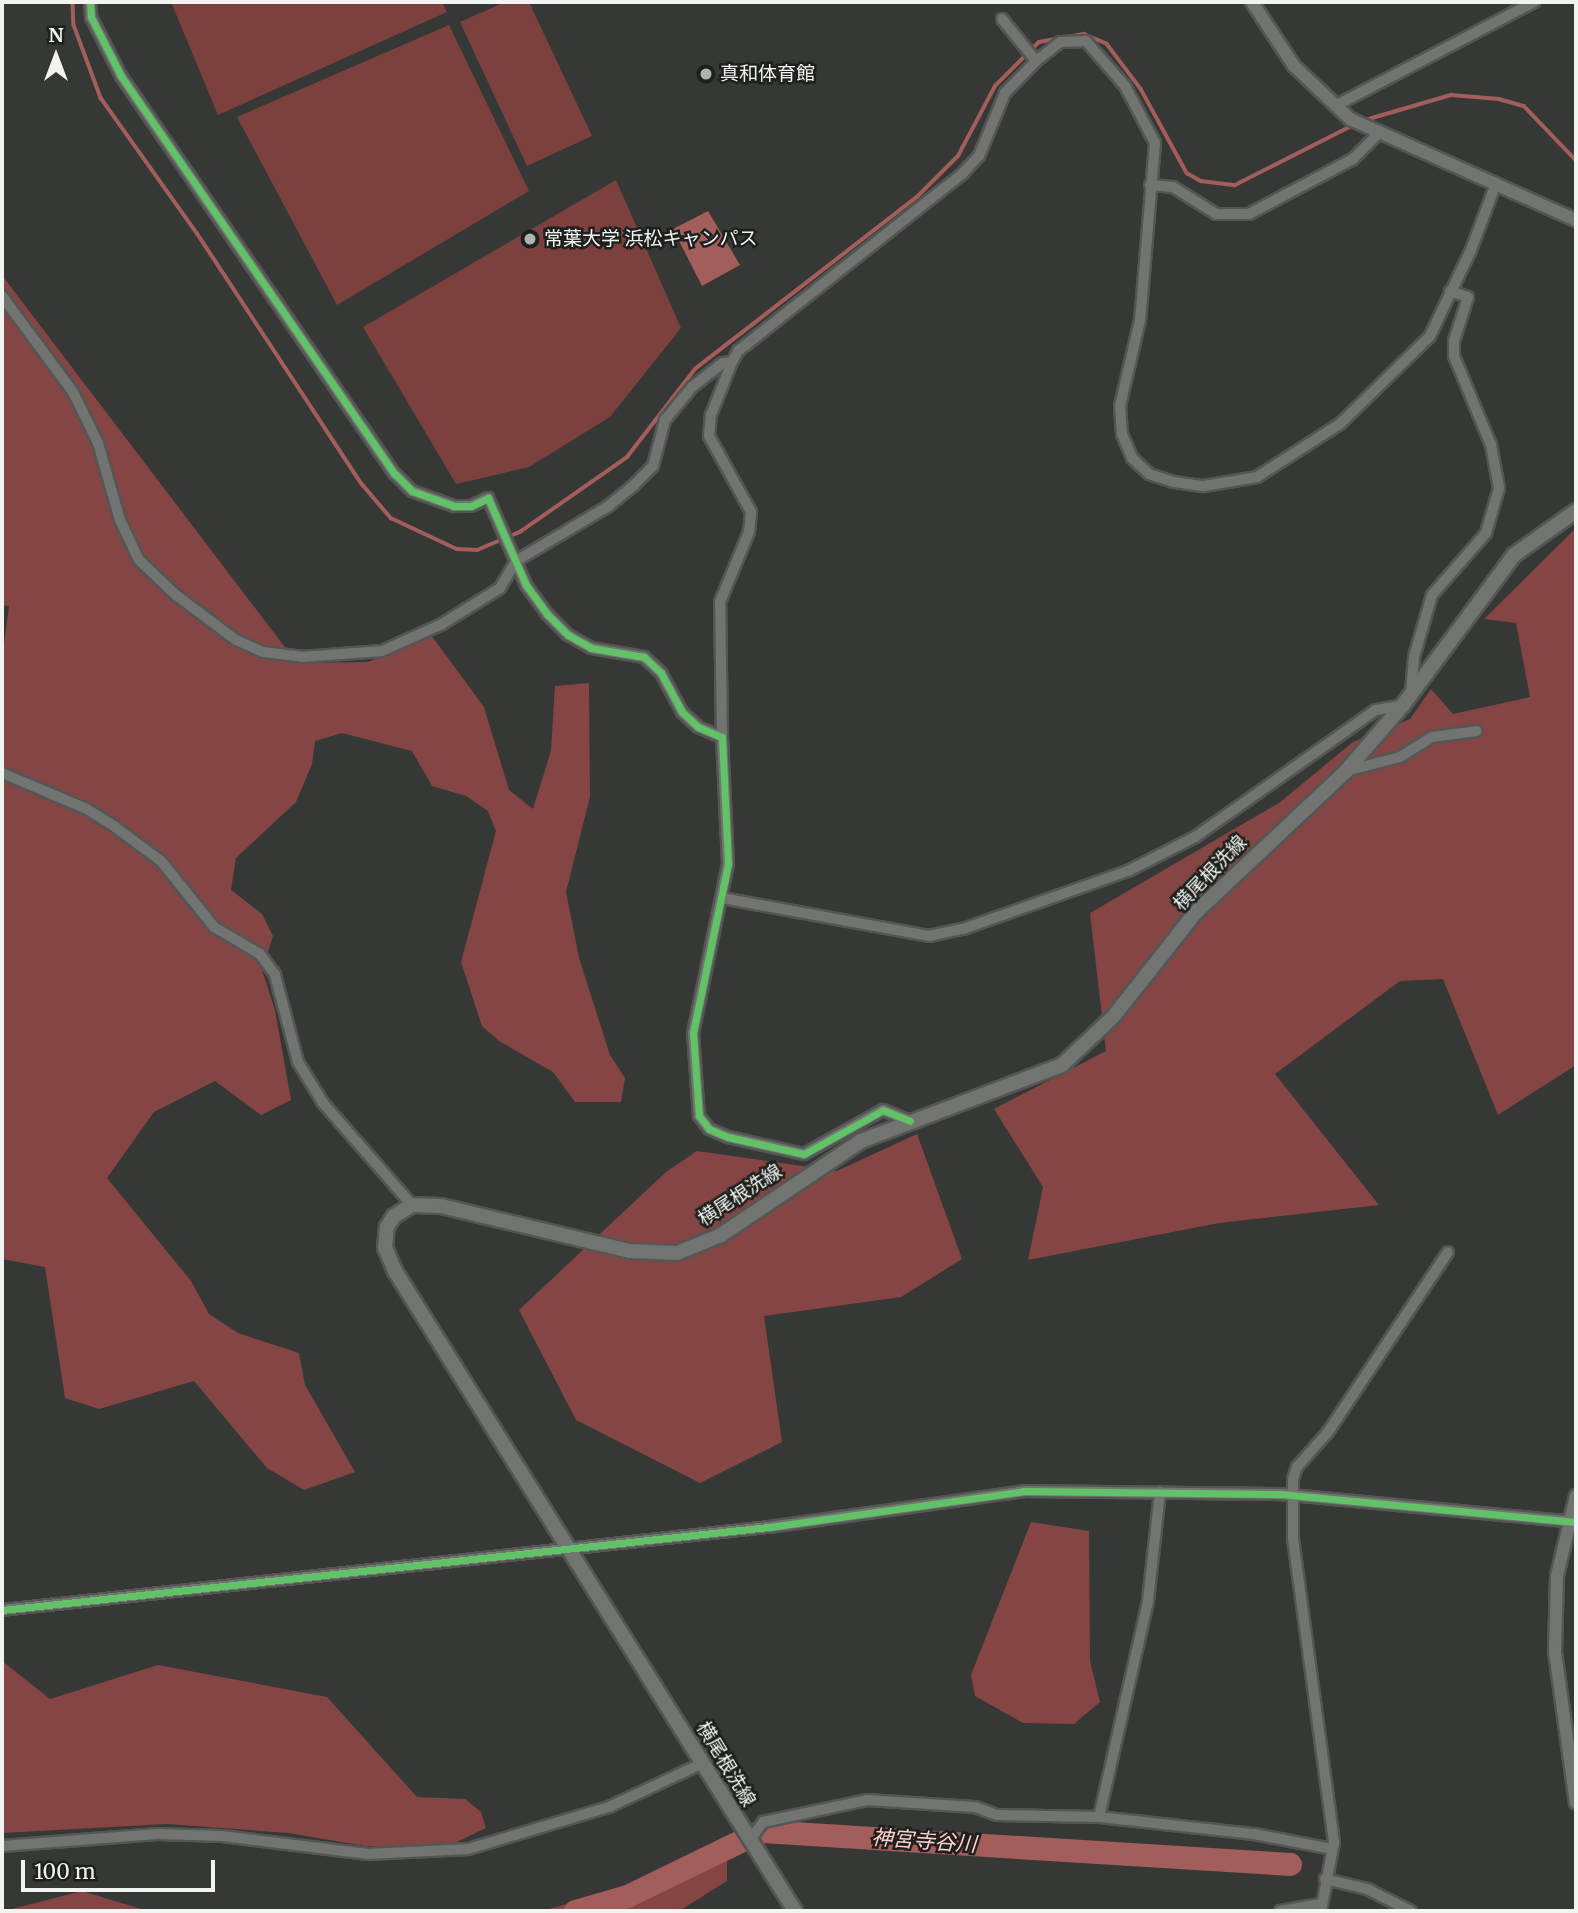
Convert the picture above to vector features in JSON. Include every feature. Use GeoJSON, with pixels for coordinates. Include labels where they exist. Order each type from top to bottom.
{"type":"FeatureCollection","features":[{"type":"Feature","properties":{"kind":"main road","name":"横尾根洗線"},"geometry":{"type":"LineString","coordinates":[[795,1911],[570,1546],[395,1271],[385,1248],[387,1227],[394,1216],[411,1205],[441,1206],[630,1251],[677,1253],[721,1235],[828,1159],[910,1121],[1013,1086],[1062,1065],[1113,1017],[1195,913],[1346,771],[1407,698],[1514,555],[1576,511]]}},
{"type":"Feature","properties":{"kind":"street"},"geometry":{"type":"LineString","coordinates":[[90,2],[91,18],[121,76],[395,474],[412,491],[433,500],[471,506],[488,498],[526,586],[568,635],[591,648],[644,657],[662,673],[682,712],[698,727],[722,737]]}},
{"type":"Feature","properties":{"kind":"street"},"geometry":{"type":"LineString","coordinates":[[1252,2],[1272,37],[1335,106],[1379,133],[1576,220]]}},
{"type":"Feature","properties":{"kind":"street"},"geometry":{"type":"LineString","coordinates":[[1335,106],[1534,2]]}},
{"type":"Feature","properties":{"kind":"street"},"geometry":{"type":"LineString","coordinates":[[1002,19],[1014,38],[1033,58]]}},
{"type":"Feature","properties":{"kind":"street"},"geometry":{"type":"LineString","coordinates":[[910,1121],[883,1110],[804,1154],[709,1129],[698,1116],[693,1033],[728,864],[722,737],[720,603],[749,532],[751,512],[709,436],[711,415],[738,351],[963,173],[979,156],[1005,93],[1033,58],[1072,39],[1086,41],[1110,66],[1155,143],[1140,320],[1120,406],[1122,434],[1132,458],[1149,474],[1204,486],[1257,477],[1341,424],[1430,336],[1496,184]]}},
{"type":"Feature","properties":{"kind":"street"},"geometry":{"type":"LineString","coordinates":[[1150,185],[1173,187],[1216,214],[1250,214],[1353,159],[1379,133]]}},
{"type":"Feature","properties":{"kind":"street"},"geometry":{"type":"LineString","coordinates":[[722,898],[929,936],[963,929],[1128,871],[1195,837],[1376,710],[1407,698],[1414,657],[1432,594],[1486,533],[1499,488],[1491,445],[1454,356],[1454,341],[1468,297],[1450,291]]}},
{"type":"Feature","properties":{"kind":"street"},"geometry":{"type":"LineString","coordinates":[[2,296],[73,392],[98,443],[120,520],[139,560],[214,626],[247,646],[301,657],[382,651],[442,624],[500,589],[516,561],[607,507],[635,484],[653,466],[665,420],[692,387],[723,363],[732,362]]}},
{"type":"Feature","properties":{"kind":"street"},"geometry":{"type":"LineString","coordinates":[[1346,771],[1400,757],[1432,737],[1477,731]]}},
{"type":"Feature","properties":{"kind":"street"},"geometry":{"type":"LineString","coordinates":[[2,773],[85,808],[115,827],[161,861],[214,927],[260,954],[275,975],[298,1062],[323,1103],[411,1205]]}},
{"type":"Feature","properties":{"kind":"street"},"geometry":{"type":"LineString","coordinates":[[1280,1911],[1320,1907],[1332,1849],[1292,1496],[1297,1467],[1328,1432],[1448,1252]]}},
{"type":"Feature","properties":{"kind":"street"},"geometry":{"type":"LineString","coordinates":[[2,1610],[570,1546],[769,1527],[1024,1491],[1292,1496],[1572,1522]]}},
{"type":"Feature","properties":{"kind":"street"},"geometry":{"type":"LineString","coordinates":[[1099,1817],[1148,1601],[1160,1492]]}},
{"type":"Feature","properties":{"kind":"street"},"geometry":{"type":"LineString","coordinates":[[1576,1496],[1572,1522],[1557,1576],[1555,1652],[1574,1770],[1576,1803]]}},
{"type":"Feature","properties":{"kind":"street"},"geometry":{"type":"LineString","coordinates":[[2,1846],[158,1834],[222,1836],[368,1854],[468,1849],[609,1807],[703,1763]]}},
{"type":"Feature","properties":{"kind":"street"},"geometry":{"type":"LineString","coordinates":[[750,1840],[763,1822],[867,1800],[975,1807],[997,1815],[1099,1817],[1254,1834],[1332,1849]]}},
{"type":"Feature","properties":{"kind":"street"},"geometry":{"type":"LineString","coordinates":[[1325,1879],[1367,1889],[1411,1911]]}},
{"type":"Feature","properties":{"kind":"shaded area"},"geometry":{"type":"Polygon","coordinates":[[[171,2],[442,2],[447,12],[218,115],[171,2]]]}},
{"type":"Feature","properties":{"kind":"shaded area"},"geometry":{"type":"Polygon","coordinates":[[[505,2],[529,2],[592,136],[527,166],[460,22],[505,2]]]}},
{"type":"Feature","properties":{"kind":"shaded area"},"geometry":{"type":"Polygon","coordinates":[[[449,25],[529,191],[337,305],[237,117],[449,25]]]}},
{"type":"Feature","properties":{"kind":"shaded area"},"geometry":{"type":"Polygon","coordinates":[[[616,180],[681,328],[610,417],[529,467],[456,484],[363,327],[616,180]]]}},
{"type":"Feature","properties":{"kind":"shaded area"},"geometry":{"type":"Polygon","coordinates":[[[708,211],[740,265],[702,286],[673,229],[708,211]]]}},
{"type":"Feature","properties":{"kind":"shaded area"},"geometry":{"type":"Polygon","coordinates":[[[4,278],[297,663],[368,662],[431,635],[484,707],[509,790],[533,809],[551,751],[555,686],[589,683],[590,797],[566,892],[579,958],[610,1055],[625,1078],[621,1102],[575,1102],[553,1072],[499,1041],[482,1026],[461,962],[496,831],[488,811],[466,796],[432,786],[412,751],[342,733],[315,741],[312,764],[296,802],[236,858],[231,890],[262,914],[273,936],[262,970],[275,1010],[291,1100],[261,1115],[215,1081],[154,1112],[107,1178],[191,1281],[209,1314],[238,1333],[299,1353],[305,1385],[355,1472],[304,1490],[267,1468],[194,1381],[99,1409],[65,1398],[45,1267],[2,1259],[2,660],[9,606],[2,605],[4,278]]]}},
{"type":"Feature","properties":{"kind":"shaded area"},"geometry":{"type":"Polygon","coordinates":[[[1576,528],[1576,1065],[1498,1115],[1443,979],[1400,981],[1275,1074],[1379,1205],[1219,1223],[1028,1260],[1043,1187],[994,1109],[1106,1051],[1090,913],[1279,803],[1353,742],[1410,719],[1431,689],[1453,714],[1530,697],[1516,623],[1484,619],[1576,528]]]}},
{"type":"Feature","properties":{"kind":"shaded area"},"geometry":{"type":"Polygon","coordinates":[[[917,1134],[962,1259],[901,1297],[764,1316],[782,1442],[700,1483],[576,1420],[519,1310],[666,1172],[697,1151],[837,1171],[917,1134]]]}},
{"type":"Feature","properties":{"kind":"shaded area"},"geometry":{"type":"Polygon","coordinates":[[[1031,1522],[1089,1531],[1090,1661],[1100,1702],[1074,1724],[1023,1723],[975,1696],[971,1675],[1031,1522]]]}},
{"type":"Feature","properties":{"kind":"shaded area"},"geometry":{"type":"Polygon","coordinates":[[[2,1661],[50,1699],[158,1665],[327,1697],[417,1797],[465,1799],[481,1812],[486,1828],[448,1846],[365,1846],[288,1833],[167,1824],[2,1833],[2,1661]]]}},
{"type":"Feature","properties":{"kind":"shaded area"},"geometry":{"type":"Polygon","coordinates":[[[727,1859],[727,1881],[679,1911],[542,1911],[727,1859]]]}},
{"type":"Feature","properties":{"kind":"shaded area"},"geometry":{"type":"Polygon","coordinates":[[[82,1891],[148,1911],[4,1911],[82,1891]]]}},
{"type":"Feature","properties":{"kind":"waterway"},"geometry":{"type":"LineString","coordinates":[[73,2],[74,25],[101,98],[197,233],[362,484],[391,518],[457,549],[477,550],[520,532],[627,457],[695,369],[918,196],[958,156],[995,86],[1039,42],[1084,34],[1107,44],[1141,89],[1187,173],[1201,181],[1235,185],[1355,124]]}},
{"type":"Feature","properties":{"kind":"waterway"},"geometry":{"type":"LineString","coordinates":[[1362,121],[1451,95],[1499,99],[1524,106],[1576,160]]}},
{"type":"Feature","properties":{"kind":"waterway","name":"神宮寺谷川"},"geometry":{"type":"LineString","coordinates":[[575,1911],[627,1896],[761,1831],[1290,1864]]}},
{"type":"Feature","properties":{"kind":"cycle path"},"geometry":{"type":"LineString","coordinates":[[90,2],[91,17],[121,76],[395,474],[412,491],[454,506],[471,506],[488,498],[526,585],[547,614],[568,635],[591,648],[644,657],[661,673],[682,712],[698,727],[722,737],[728,864],[693,1033],[699,1116],[709,1129],[728,1137],[804,1154],[883,1110],[910,1121]]}},
{"type":"Feature","properties":{"kind":"cycle path"},"geometry":{"type":"LineString","coordinates":[[2,1610],[769,1527],[1024,1491],[1280,1494],[1576,1522]]}},
{"type":"Feature","properties":{"kind":"place","name":"真和体育館"},"geometry":{"type":"Point","coordinates":[706,74]}},
{"type":"Feature","properties":{"kind":"place","name":"常葉大学 浜松キャンパス"},"geometry":{"type":"Point","coordinates":[530,239]}}]}
